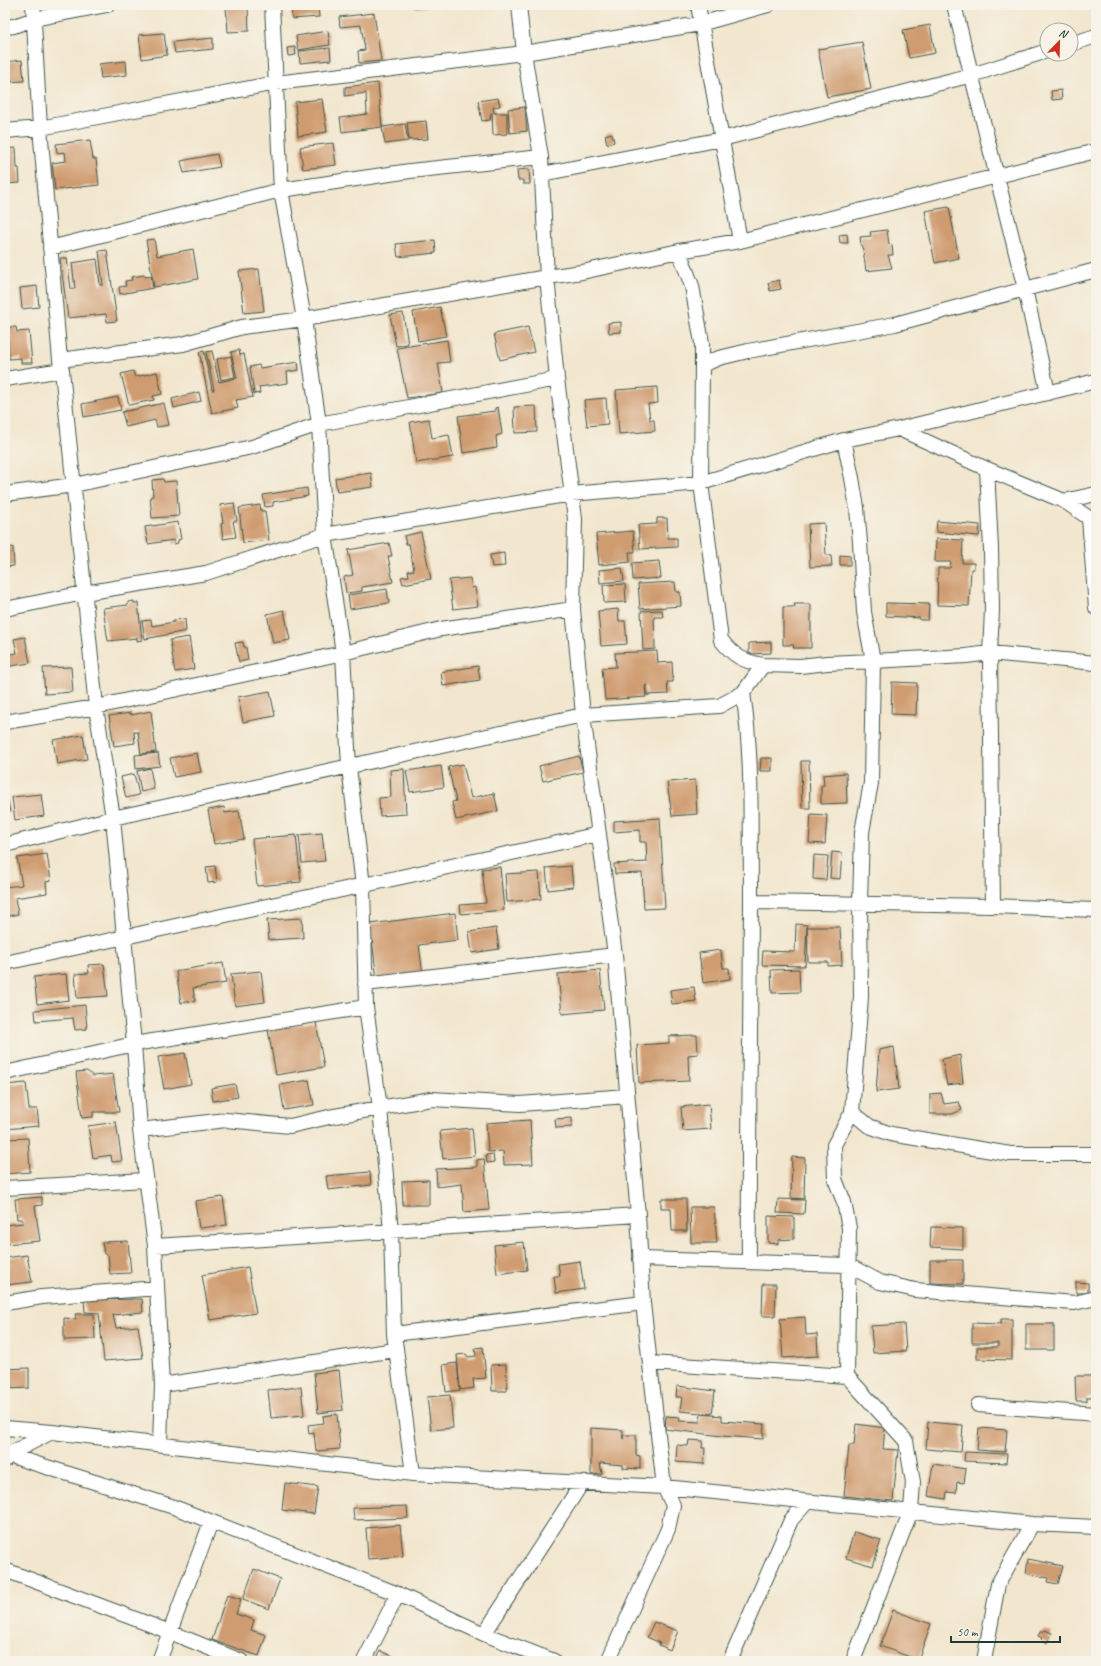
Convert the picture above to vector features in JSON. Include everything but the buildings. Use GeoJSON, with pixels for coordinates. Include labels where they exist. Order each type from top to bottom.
{"type":"FeatureCollection","features":[{"type":"Feature","properties":{"kind":"street"},"geometry":{"type":"LineString","coordinates":[[33,5],[40,128],[61,365],[96,707],[114,818],[140,1130],[155,1246],[162,1385],[160,1444]]}},
{"type":"Feature","properties":{"kind":"street"},"geometry":{"type":"LineString","coordinates":[[5,27],[14,26],[34,19],[107,5]]}},
{"type":"Feature","properties":{"kind":"street"},"geometry":{"type":"LineString","coordinates":[[272,5],[281,190],[304,319],[319,424],[325,535],[343,653],[350,767],[363,886],[366,1007],[380,1108],[391,1232],[395,1350],[413,1474]]}},
{"type":"Feature","properties":{"kind":"street"},"geometry":{"type":"LineString","coordinates":[[519,5],[524,53],[541,157],[547,277],[557,379],[574,519],[573,609],[583,715],[615,955],[626,1096],[638,1215],[643,1303],[664,1487],[673,1505],[668,1529],[608,1661]]}},
{"type":"Feature","properties":{"kind":"street"},"geometry":{"type":"LineString","coordinates":[[698,5],[700,24],[740,241]]}},
{"type":"Feature","properties":{"kind":"street"},"geometry":{"type":"LineString","coordinates":[[5,131],[40,128],[276,83],[524,53],[700,24],[768,5]]}},
{"type":"Feature","properties":{"kind":"street"},"geometry":{"type":"LineString","coordinates":[[954,5],[997,176],[1048,393]]}},
{"type":"Feature","properties":{"kind":"street"},"geometry":{"type":"LineString","coordinates":[[1079,41],[1096,36]]}},
{"type":"Feature","properties":{"kind":"street"},"geometry":{"type":"LineString","coordinates":[[542,174],[722,138],[972,74],[1039,53]]}},
{"type":"Feature","properties":{"kind":"street"},"geometry":{"type":"LineString","coordinates":[[5,379],[61,365],[183,344],[242,327],[304,319],[582,272],[679,251],[740,241],[1096,151]]}},
{"type":"Feature","properties":{"kind":"street"},"geometry":{"type":"LineString","coordinates":[[50,248],[281,190],[410,171],[541,157]]}},
{"type":"Feature","properties":{"kind":"street"},"geometry":{"type":"LineString","coordinates":[[679,251],[692,286],[702,343],[701,483],[721,640],[732,654],[750,662],[763,665],[800,666],[827,663],[951,657],[990,653],[1096,663]]}},
{"type":"Feature","properties":{"kind":"street"},"geometry":{"type":"LineString","coordinates":[[702,365],[719,358],[748,351],[895,324],[1096,270]]}},
{"type":"Feature","properties":{"kind":"street"},"geometry":{"type":"LineString","coordinates":[[5,494],[74,485],[252,447],[319,424],[557,379]]}},
{"type":"Feature","properties":{"kind":"street"},"geometry":{"type":"LineString","coordinates":[[5,609],[84,593],[206,573],[325,535],[571,494],[701,483],[844,440],[899,429],[1096,381]]}},
{"type":"Feature","properties":{"kind":"street"},"geometry":{"type":"LineString","coordinates":[[899,429],[987,469],[1064,501],[1093,520],[1096,608]]}},
{"type":"Feature","properties":{"kind":"street"},"geometry":{"type":"LineString","coordinates":[[844,440],[857,508],[864,612],[873,661],[871,783],[862,832],[860,903],[861,997],[852,1112],[834,1145],[835,1179],[844,1202],[849,1228],[847,1376],[906,1441],[913,1482],[911,1511],[853,1661]]}},
{"type":"Feature","properties":{"kind":"street"},"geometry":{"type":"LineString","coordinates":[[987,469],[992,610],[990,653],[993,906]]}},
{"type":"Feature","properties":{"kind":"street"},"geometry":{"type":"LineString","coordinates":[[1064,501],[1096,494]]}},
{"type":"Feature","properties":{"kind":"street"},"geometry":{"type":"LineString","coordinates":[[5,722],[96,707],[343,653],[441,629],[573,609]]}},
{"type":"Feature","properties":{"kind":"street"},"geometry":{"type":"LineString","coordinates":[[5,845],[114,818],[583,715],[719,706],[743,693],[763,665]]}},
{"type":"Feature","properties":{"kind":"street"},"geometry":{"type":"LineString","coordinates":[[743,693],[748,726],[750,763],[751,902],[748,1139],[749,1262]]}},
{"type":"Feature","properties":{"kind":"street"},"geometry":{"type":"LineString","coordinates":[[5,963],[123,936],[363,886],[599,834]]}},
{"type":"Feature","properties":{"kind":"street"},"geometry":{"type":"LineString","coordinates":[[751,902],[993,906],[1096,910]]}},
{"type":"Feature","properties":{"kind":"street"},"geometry":{"type":"LineString","coordinates":[[365,984],[615,955]]}},
{"type":"Feature","properties":{"kind":"street"},"geometry":{"type":"LineString","coordinates":[[5,1073],[134,1044],[366,1007]]}},
{"type":"Feature","properties":{"kind":"street"},"geometry":{"type":"LineString","coordinates":[[140,1130],[226,1120],[290,1126],[431,1099],[520,1104],[626,1096]]}},
{"type":"Feature","properties":{"kind":"street"},"geometry":{"type":"LineString","coordinates":[[852,1112],[869,1126],[898,1135],[1010,1154],[1096,1154]]}},
{"type":"Feature","properties":{"kind":"street"},"geometry":{"type":"LineString","coordinates":[[5,1188],[146,1180]]}},
{"type":"Feature","properties":{"kind":"street"},"geometry":{"type":"LineString","coordinates":[[155,1246],[638,1215]]}},
{"type":"Feature","properties":{"kind":"street"},"geometry":{"type":"LineString","coordinates":[[640,1259],[848,1265],[880,1282],[915,1290],[1074,1303],[1096,1298]]}},
{"type":"Feature","properties":{"kind":"street"},"geometry":{"type":"LineString","coordinates":[[5,1303],[42,1297],[157,1288]]}},
{"type":"Feature","properties":{"kind":"street"},"geometry":{"type":"LineString","coordinates":[[394,1334],[643,1303]]}},
{"type":"Feature","properties":{"kind":"street"},"geometry":{"type":"LineString","coordinates":[[162,1385],[395,1350]]}},
{"type":"Feature","properties":{"kind":"street"},"geometry":{"type":"LineString","coordinates":[[650,1363],[847,1376]]}},
{"type":"Feature","properties":{"kind":"street"},"geometry":{"type":"LineString","coordinates":[[978,1405],[1096,1414]]}},
{"type":"Feature","properties":{"kind":"street"},"geometry":{"type":"LineString","coordinates":[[5,1428],[160,1444],[413,1474],[664,1487],[1032,1524],[1096,1527]]}},
{"type":"Feature","properties":{"kind":"street"},"geometry":{"type":"LineString","coordinates":[[6,1456],[52,1432]]}},
{"type":"Feature","properties":{"kind":"street"},"geometry":{"type":"LineString","coordinates":[[6,1456],[171,1506],[398,1594],[484,1634],[554,1661]]}},
{"type":"Feature","properties":{"kind":"street"},"geometry":{"type":"LineString","coordinates":[[484,1634],[582,1482]]}},
{"type":"Feature","properties":{"kind":"street"},"geometry":{"type":"LineString","coordinates":[[730,1661],[790,1520],[807,1502]]}},
{"type":"Feature","properties":{"kind":"street"},"geometry":{"type":"LineString","coordinates":[[159,1661],[211,1522]]}},
{"type":"Feature","properties":{"kind":"street"},"geometry":{"type":"LineString","coordinates":[[984,1661],[998,1584],[1032,1524]]}},
{"type":"Feature","properties":{"kind":"street"},"geometry":{"type":"LineString","coordinates":[[5,1570],[170,1632],[241,1661]]}},
{"type":"Feature","properties":{"kind":"street"},"geometry":{"type":"LineString","coordinates":[[364,1661],[398,1594]]}}]}
